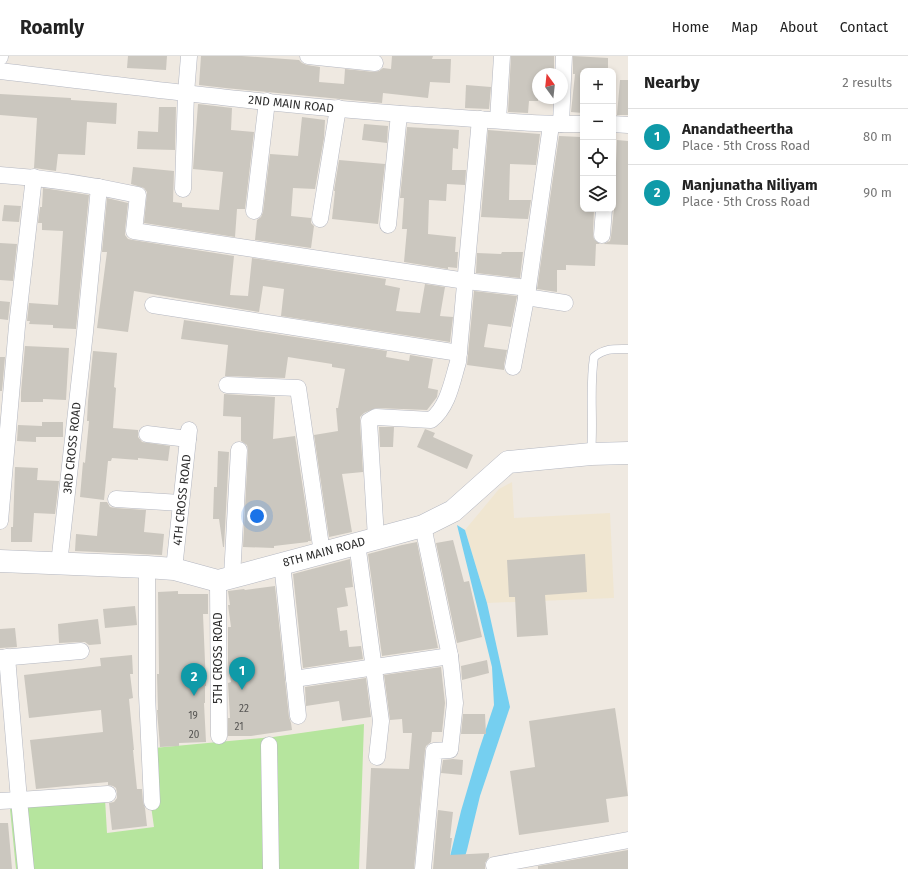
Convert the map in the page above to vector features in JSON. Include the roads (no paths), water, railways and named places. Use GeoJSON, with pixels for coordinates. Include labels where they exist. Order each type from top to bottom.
{"type":"FeatureCollection","features":[{"type":"Feature","properties":{"kind":"street"},"geometry":{"type":"LineString","coordinates":[[183,189],[186,93],[189,56]]}},
{"type":"Feature","properties":{"kind":"street"},"geometry":{"type":"LineString","coordinates":[[308,56],[375,63]]}},
{"type":"Feature","properties":{"kind":"street"},"geometry":{"type":"LineString","coordinates":[[498,120],[502,56]]}},
{"type":"Feature","properties":{"kind":"street"},"geometry":{"type":"LineString","coordinates":[[513,366],[556,124],[564,56]]}},
{"type":"Feature","properties":{"kind":"street","name":"2ND MAIN ROAD"},"geometry":{"type":"LineString","coordinates":[[0,71],[186,93],[399,114],[556,124],[580,124]]}},
{"type":"Feature","properties":{"kind":"street"},"geometry":{"type":"LineString","coordinates":[[254,211],[267,101]]}},
{"type":"Feature","properties":{"kind":"street"},"geometry":{"type":"LineString","coordinates":[[320,219],[338,108]]}},
{"type":"Feature","properties":{"kind":"street"},"geometry":{"type":"LineString","coordinates":[[388,225],[399,114]]}},
{"type":"Feature","properties":{"kind":"street"},"geometry":{"type":"LineString","coordinates":[[377,757],[381,721],[374,667],[367,541],[370,421],[376,417],[431,420],[438,415],[449,395],[458,362],[480,119]]}},
{"type":"Feature","properties":{"kind":"street"},"geometry":{"type":"LineString","coordinates":[[616,124],[628,125]]}},
{"type":"Feature","properties":{"kind":"street"},"geometry":{"type":"LineString","coordinates":[[0,175],[34,177],[99,187],[138,196],[134,231],[466,280],[565,303]]}},
{"type":"Feature","properties":{"kind":"street"},"geometry":{"type":"LineString","coordinates":[[0,521],[17,326],[34,177]]}},
{"type":"Feature","properties":{"kind":"street","name":"3RD CROSS ROAD"},"geometry":{"type":"LineString","coordinates":[[59,564],[85,332],[99,187]]}},
{"type":"Feature","properties":{"kind":"street"},"geometry":{"type":"LineString","coordinates":[[602,235],[604,212]]}},
{"type":"Feature","properties":{"kind":"street"},"geometry":{"type":"LineString","coordinates":[[153,305],[459,353]]}},
{"type":"Feature","properties":{"kind":"street"},"geometry":{"type":"LineString","coordinates":[[227,385],[298,388],[322,553]]}},
{"type":"Feature","properties":{"kind":"street","name":"4TH CROSS ROAD"},"geometry":{"type":"LineString","coordinates":[[147,434],[188,435],[174,569]]}},
{"type":"Feature","properties":{"kind":"street","name":"5TH CROSS ROAD"},"geometry":{"type":"LineString","coordinates":[[219,736],[225,579],[239,450]]}},
{"type":"Feature","properties":{"kind":"street","name":"8TH MAIN ROAD"},"geometry":{"type":"LineString","coordinates":[[225,579],[423,526],[453,511],[508,462],[591,454],[628,453]]}},
{"type":"Feature","properties":{"kind":"street"},"geometry":{"type":"LineString","coordinates":[[116,499],[181,503]]}},
{"type":"Feature","properties":{"kind":"street"},"geometry":{"type":"LineString","coordinates":[[423,526],[450,656],[455,703],[450,750],[434,751],[423,869]]}},
{"type":"Feature","properties":{"kind":"street"},"geometry":{"type":"LineString","coordinates":[[0,561],[174,569],[225,579]]}},
{"type":"Feature","properties":{"kind":"street"},"geometry":{"type":"LineString","coordinates":[[282,563],[298,716]]}},
{"type":"Feature","properties":{"kind":"street"},"geometry":{"type":"LineString","coordinates":[[147,567],[147,695],[152,802]]}},
{"type":"Feature","properties":{"kind":"street"},"geometry":{"type":"LineString","coordinates":[[26,869],[4,658],[81,651]]}},
{"type":"Feature","properties":{"kind":"street"},"geometry":{"type":"LineString","coordinates":[[294,678],[450,656]]}},
{"type":"Feature","properties":{"kind":"street"},"geometry":{"type":"LineString","coordinates":[[269,745],[271,869]]}},
{"type":"Feature","properties":{"kind":"street"},"geometry":{"type":"LineString","coordinates":[[0,801],[108,794]]}},
{"type":"Feature","properties":{"kind":"street"},"geometry":{"type":"LineString","coordinates":[[494,869],[494,865],[628,840]]}},
{"type":"Feature","properties":{"kind":"lane"},"geometry":{"type":"LineString","coordinates":[[591,454],[592,376],[594,357],[600,352],[608,349],[628,349]]}},
{"type":"Feature","properties":{"kind":"water"},"geometry":{"type":"Polygon","coordinates":[[[457,525],[465,530],[487,603],[510,707],[480,796],[461,869],[447,869],[461,811],[494,705],[492,667],[457,525]]]}},
{"type":"Feature","properties":{"kind":"place","name":"Anandatheertha"},"geometry":{"type":"Point","coordinates":[242,690]}},
{"type":"Feature","properties":{"kind":"place","name":"Manjunatha Niliyam"},"geometry":{"type":"Point","coordinates":[194,696]}}]}
